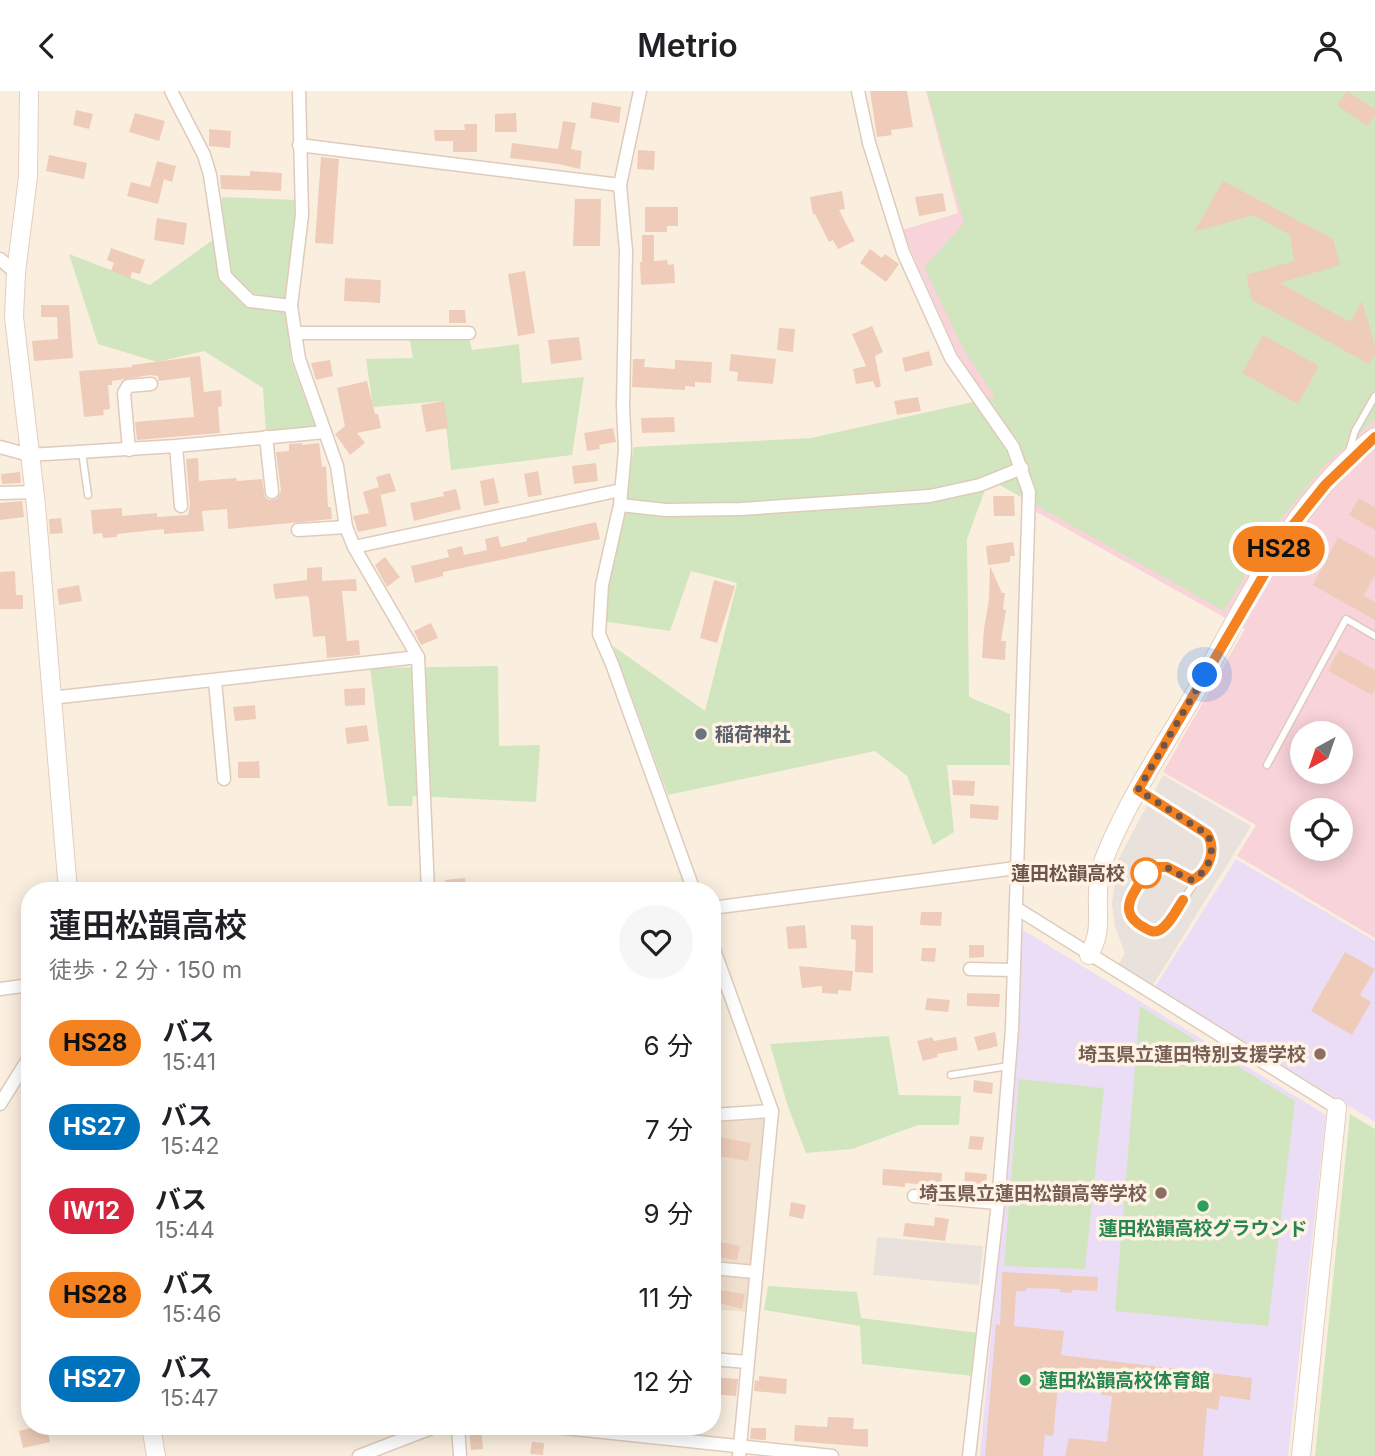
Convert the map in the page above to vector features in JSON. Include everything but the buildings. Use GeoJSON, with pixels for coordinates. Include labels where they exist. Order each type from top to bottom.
{"type":"FeatureCollection","features":[{"type":"Feature","properties":{"kind":"street"},"geometry":{"type":"LineString","coordinates":[[29,91],[28,177],[16,273],[14,317],[35,498],[67,882]]}},
{"type":"Feature","properties":{"kind":"street"},"geometry":{"type":"LineString","coordinates":[[171,91],[204,155],[210,175],[225,276],[250,302],[291,306]]}},
{"type":"Feature","properties":{"kind":"street"},"geometry":{"type":"LineString","coordinates":[[299,91],[302,215],[291,306],[299,359],[337,466],[345,527],[418,657],[429,882]]}},
{"type":"Feature","properties":{"kind":"street"},"geometry":{"type":"LineString","coordinates":[[640,91],[620,185],[626,251],[623,406],[625,450],[620,505],[602,585],[599,634],[691,882]]}},
{"type":"Feature","properties":{"kind":"street"},"geometry":{"type":"LineString","coordinates":[[858,91],[869,143],[904,252],[951,358],[1013,447],[1029,492],[1009,1066],[998,1203],[969,1456]]}},
{"type":"Feature","properties":{"kind":"street"},"geometry":{"type":"LineString","coordinates":[[299,145],[620,185]]}},
{"type":"Feature","properties":{"kind":"street"},"geometry":{"type":"LineString","coordinates":[[0,259],[16,273]]}},
{"type":"Feature","properties":{"kind":"street"},"geometry":{"type":"LineString","coordinates":[[295,333],[469,333]]}},
{"type":"Feature","properties":{"kind":"street"},"geometry":{"type":"LineString","coordinates":[[129,450],[124,393],[128,386],[151,384]]}},
{"type":"Feature","properties":{"kind":"street"},"geometry":{"type":"LineString","coordinates":[[0,447],[29,455],[129,450],[325,432]]}},
{"type":"Feature","properties":{"kind":"street"},"geometry":{"type":"LineString","coordinates":[[267,437],[272,492]]}},
{"type":"Feature","properties":{"kind":"street"},"geometry":{"type":"LineString","coordinates":[[1089,955],[1097,941],[1098,891],[1107,850],[1138,790],[1274,555],[1310,503],[1346,462],[1375,437]]}},
{"type":"Feature","properties":{"kind":"street"},"geometry":{"type":"LineString","coordinates":[[176,446],[181,506]]}},
{"type":"Feature","properties":{"kind":"street"},"geometry":{"type":"LineString","coordinates":[[620,505],[666,510],[741,509],[930,496],[980,485],[1022,468]]}},
{"type":"Feature","properties":{"kind":"street"},"geometry":{"type":"LineString","coordinates":[[355,547],[621,490]]}},
{"type":"Feature","properties":{"kind":"street"},"geometry":{"type":"LineString","coordinates":[[0,493],[35,498]]}},
{"type":"Feature","properties":{"kind":"street"},"geometry":{"type":"LineString","coordinates":[[298,530],[345,527]]}},
{"type":"Feature","properties":{"kind":"street"},"geometry":{"type":"LineString","coordinates":[[51,698],[418,657]]}},
{"type":"Feature","properties":{"kind":"street"},"geometry":{"type":"LineString","coordinates":[[215,681],[224,779]]}},
{"type":"Feature","properties":{"kind":"street"},"geometry":{"type":"LineString","coordinates":[[721,907],[1016,868]]}},
{"type":"Feature","properties":{"kind":"street"},"geometry":{"type":"LineString","coordinates":[[1016,908],[1337,1108],[1301,1456]]}},
{"type":"Feature","properties":{"kind":"street"},"geometry":{"type":"LineString","coordinates":[[721,969],[772,1111],[739,1451]]}},
{"type":"Feature","properties":{"kind":"street"},"geometry":{"type":"LineString","coordinates":[[970,969],[1013,969]]}},
{"type":"Feature","properties":{"kind":"street"},"geometry":{"type":"LineString","coordinates":[[0,989],[21,986]]}},
{"type":"Feature","properties":{"kind":"street"},"geometry":{"type":"LineString","coordinates":[[0,1104],[21,1070]]}},
{"type":"Feature","properties":{"kind":"street"},"geometry":{"type":"LineString","coordinates":[[721,1114],[772,1111]]}},
{"type":"Feature","properties":{"kind":"street"},"geometry":{"type":"LineString","coordinates":[[914,1196],[998,1203]]}},
{"type":"Feature","properties":{"kind":"street"},"geometry":{"type":"LineString","coordinates":[[721,1269],[755,1272]]}},
{"type":"Feature","properties":{"kind":"street"},"geometry":{"type":"LineString","coordinates":[[721,1360],[747,1362]]}},
{"type":"Feature","properties":{"kind":"street"},"geometry":{"type":"LineString","coordinates":[[152,1435],[156,1456]]}},
{"type":"Feature","properties":{"kind":"street"},"geometry":{"type":"LineString","coordinates":[[359,1456],[414,1435]]}},
{"type":"Feature","properties":{"kind":"street"},"geometry":{"type":"LineString","coordinates":[[459,1435],[460,1456]]}},
{"type":"Feature","properties":{"kind":"street"},"geometry":{"type":"LineString","coordinates":[[615,1435],[739,1451],[832,1456]]}},
{"type":"Feature","properties":{"kind":"lane"},"geometry":{"type":"LineString","coordinates":[[1346,462],[1355,431],[1375,397]]}},
{"type":"Feature","properties":{"kind":"lane"},"geometry":{"type":"LineString","coordinates":[[82,452],[88,495]]}},
{"type":"Feature","properties":{"kind":"lane"},"geometry":{"type":"LineString","coordinates":[[1267,765],[1346,619],[1375,636]]}},
{"type":"Feature","properties":{"kind":"lane"},"geometry":{"type":"LineString","coordinates":[[1138,790],[1207,834],[1212,841],[1213,851],[1198,877],[1162,929],[1154,932],[1132,920],[1129,900],[1152,867],[1167,867],[1187,880],[1198,877]]}},
{"type":"Feature","properties":{"kind":"lane"},"geometry":{"type":"LineString","coordinates":[[951,1075],[1009,1066]]}},
{"type":"Feature","properties":{"kind":"shaded area"},"geometry":{"type":"Polygon","coordinates":[[[926,91],[1375,91],[1375,938],[1237,856],[1256,825],[1163,772],[1245,629],[1035,511],[1030,467],[957,353],[902,230],[958,213],[926,91]]]}},
{"type":"Feature","properties":{"kind":"shaded area"},"geometry":{"type":"Polygon","coordinates":[[[1163,775],[1251,826],[1153,985],[1118,965],[1125,953],[1115,927],[1112,904],[1117,862],[1163,775]]]}},
{"type":"Feature","properties":{"kind":"shaded area","name":"埼玉県立蓮田特別支援学校"},"geometry":{"type":"Polygon","coordinates":[[[1236,859],[1375,941],[1375,1122],[1155,987],[1236,859]]]}},
{"type":"Feature","properties":{"kind":"shaded area","name":"埼玉県立蓮田松韻高等学校"},"geometry":{"type":"Polygon","coordinates":[[[1020,928],[1326,1115],[1288,1456],[980,1456],[1015,1077],[1020,928]]]}},
{"type":"Feature","properties":{"kind":"shaded area"},"geometry":{"type":"Polygon","coordinates":[[[761,1118],[767,1123],[747,1312],[721,1310],[721,1119],[761,1118]]]}},
{"type":"Feature","properties":{"kind":"shaded area"},"geometry":{"type":"Polygon","coordinates":[[[877,1237],[983,1246],[979,1285],[873,1275],[877,1237]]]}},
{"type":"Feature","properties":{"kind":"green space"},"geometry":{"type":"Polygon","coordinates":[[[927,91],[1375,91],[1375,419],[1324,466],[1276,525],[1224,611],[989,479],[967,539],[969,697],[1010,714],[1010,765],[947,765],[954,832],[933,845],[907,776],[875,751],[668,795],[613,646],[705,711],[737,583],[691,571],[670,631],[602,621],[634,447],[811,438],[995,397],[964,350],[924,267],[964,223],[927,91]]]}},
{"type":"Feature","properties":{"kind":"green space"},"geometry":{"type":"Polygon","coordinates":[[[222,197],[297,200],[287,298],[291,360],[316,428],[266,433],[263,388],[204,351],[157,362],[98,344],[69,254],[150,285],[214,239],[222,197]]]}},
{"type":"Feature","properties":{"kind":"green space"},"geometry":{"type":"Polygon","coordinates":[[[468,333],[472,350],[519,344],[522,383],[584,377],[572,455],[451,470],[443,401],[373,407],[366,359],[413,358],[409,335],[468,333]]]}},
{"type":"Feature","properties":{"kind":"green space"},"geometry":{"type":"Polygon","coordinates":[[[498,666],[499,746],[540,745],[536,802],[413,796],[412,806],[388,806],[370,668],[498,666]]]}},
{"type":"Feature","properties":{"kind":"green space","name":"蓮田松韻高校グラウンド"},"geometry":{"type":"Polygon","coordinates":[[[1140,1006],[1295,1101],[1268,1326],[1115,1311],[1140,1006]]]}},
{"type":"Feature","properties":{"kind":"green space"},"geometry":{"type":"Polygon","coordinates":[[[889,1036],[899,1095],[961,1096],[959,1125],[918,1125],[852,1149],[806,1153],[788,1107],[770,1044],[889,1036]]]}},
{"type":"Feature","properties":{"kind":"green space"},"geometry":{"type":"Polygon","coordinates":[[[1019,1079],[1104,1088],[1085,1269],[1004,1266],[1019,1079]]]}},
{"type":"Feature","properties":{"kind":"green space"},"geometry":{"type":"Polygon","coordinates":[[[1350,1114],[1375,1129],[1375,1456],[1315,1456],[1350,1114]]]}},
{"type":"Feature","properties":{"kind":"green space"},"geometry":{"type":"Polygon","coordinates":[[[768,1286],[857,1292],[861,1318],[978,1333],[973,1376],[862,1364],[860,1326],[764,1310],[768,1286]]]}},
{"type":"Feature","properties":{"kind":"bus line","name":"HS28"},"geometry":{"type":"LineString","coordinates":[[1183,900],[1168,923],[1154,932],[1132,920],[1129,914],[1129,900],[1152,867],[1161,865],[1187,880],[1192,880],[1198,877],[1213,851],[1212,841],[1207,834],[1138,790],[1293,525],[1346,462],[1375,437]]}},
{"type":"Feature","properties":{"kind":"place","name":"稲荷神社"},"geometry":{"type":"Point","coordinates":[701,734]}},
{"type":"Feature","properties":{"kind":"place","name":"蓮田松韻高校"},"geometry":{"type":"Point","coordinates":[1146,873]}},
{"type":"Feature","properties":{"kind":"place","name":"埼玉県立蓮田特別支援学校"},"geometry":{"type":"Point","coordinates":[1320,1054]}},
{"type":"Feature","properties":{"kind":"place","name":"埼玉県立蓮田松韻高等学校"},"geometry":{"type":"Point","coordinates":[1161,1193]}},
{"type":"Feature","properties":{"kind":"place","name":"蓮田松韻高校グラウンド"},"geometry":{"type":"Point","coordinates":[1203,1206]}},
{"type":"Feature","properties":{"kind":"place","name":"蓮田松韻高校体育館"},"geometry":{"type":"Point","coordinates":[1025,1380]}},
{"type":"Feature","properties":{"kind":"route"},"geometry":{"type":"LineString","coordinates":[[1146,873],[1152,867],[1161,865],[1187,880],[1192,880],[1198,877],[1213,851],[1212,841],[1207,834],[1138,790],[1205,675]]}}]}
